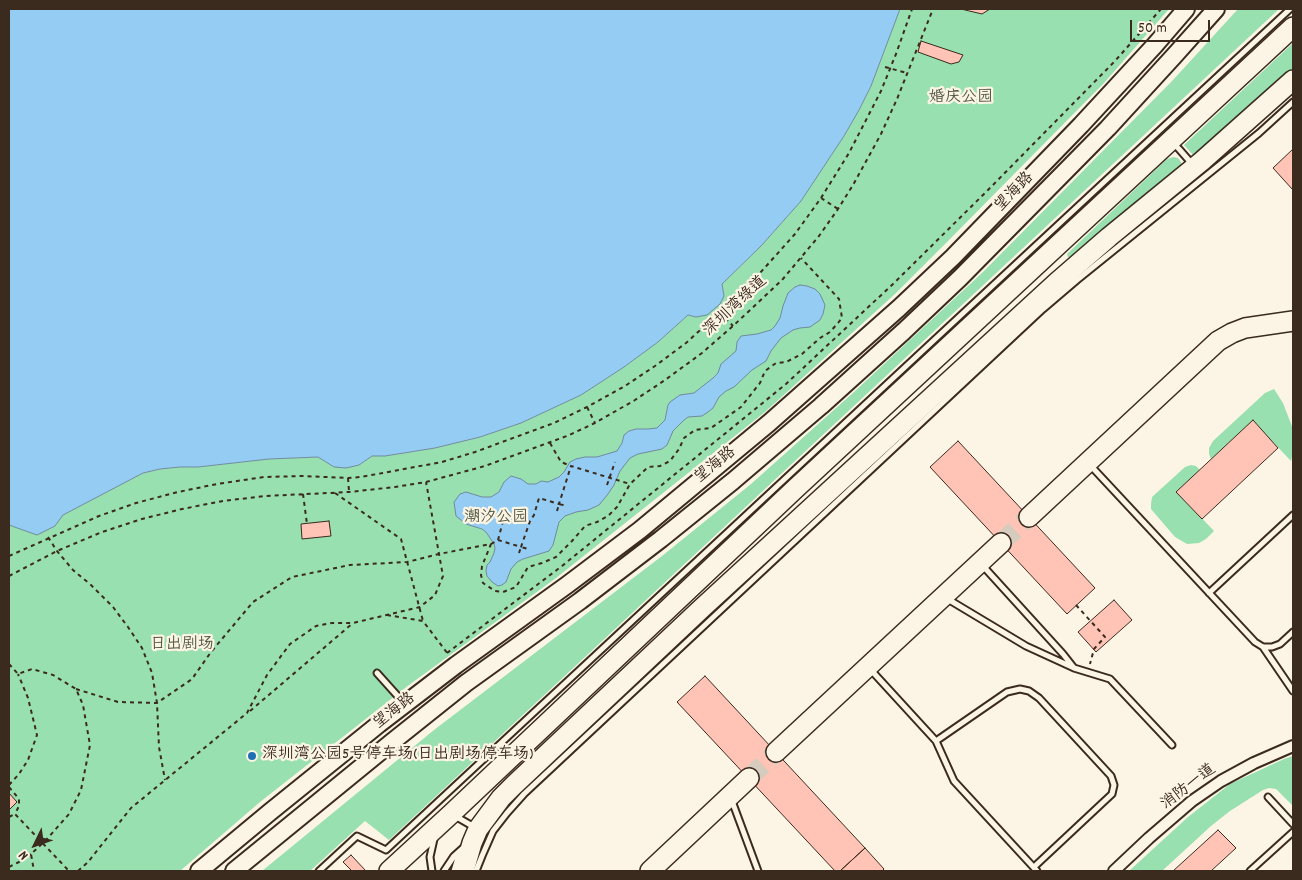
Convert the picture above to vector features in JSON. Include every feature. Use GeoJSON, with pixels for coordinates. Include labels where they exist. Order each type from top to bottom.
{"type":"FeatureCollection","features":[{"type":"Feature","properties":{"kind":"highway"},"geometry":{"type":"LineString","coordinates":[[389,871],[788,495],[1293,27]]}},
{"type":"Feature","properties":{"kind":"highway"},"geometry":{"type":"LineString","coordinates":[[464,871],[470,841],[501,798],[514,785],[702,608],[1056,283],[1145,216],[1195,167],[1293,80]]}},
{"type":"Feature","properties":{"kind":"highway"},"geometry":{"type":"LineString","coordinates":[[1029,517],[1218,341],[1245,328],[1293,321]]}},
{"type":"Feature","properties":{"kind":"highway"},"geometry":{"type":"LineString","coordinates":[[776,752],[1001,543]]}},
{"type":"Feature","properties":{"kind":"highway"},"geometry":{"type":"LineString","coordinates":[[650,871],[748,778]]}},
{"type":"Feature","properties":{"kind":"main road","name":"望海路"},"geometry":{"type":"LineString","coordinates":[[234,871],[466,683],[580,601],[653,545],[789,434],[960,278],[1108,128],[1216,9]]}},
{"type":"Feature","properties":{"kind":"main road","name":"望海路"},"geometry":{"type":"LineString","coordinates":[[199,871],[405,704],[452,659],[568,585],[640,530],[769,423],[871,333],[953,257],[1081,125],[1181,12]]}},
{"type":"Feature","properties":{"kind":"street","name":"消防一道"},"geometry":{"type":"LineString","coordinates":[[1114,871],[1192,801],[1221,781],[1254,763],[1293,746]]}},
{"type":"Feature","properties":{"kind":"lane"},"geometry":{"type":"LineString","coordinates":[[319,871],[357,836],[386,850],[1290,9]]}},
{"type":"Feature","properties":{"kind":"lane"},"geometry":{"type":"LineString","coordinates":[[476,871],[493,831],[524,794],[1043,308],[1145,216],[1259,134],[1293,102]]}},
{"type":"Feature","properties":{"kind":"lane"},"geometry":{"type":"LineString","coordinates":[[1170,141],[1180,149],[1195,167]]}},
{"type":"Feature","properties":{"kind":"lane"},"geometry":{"type":"LineString","coordinates":[[1088,462],[1246,634],[1263,647],[1293,692]]}},
{"type":"Feature","properties":{"kind":"lane"},"geometry":{"type":"LineString","coordinates":[[1209,592],[1293,514]]}},
{"type":"Feature","properties":{"kind":"lane"},"geometry":{"type":"LineString","coordinates":[[980,563],[1074,668]]}},
{"type":"Feature","properties":{"kind":"lane"},"geometry":{"type":"LineString","coordinates":[[944,596],[1026,646],[1074,668],[1110,679],[1172,744]]}},
{"type":"Feature","properties":{"kind":"lane"},"geometry":{"type":"LineString","coordinates":[[1263,647],[1272,647],[1280,644],[1293,632]]}},
{"type":"Feature","properties":{"kind":"lane"},"geometry":{"type":"LineString","coordinates":[[868,667],[936,741],[954,782],[1036,869],[1112,794],[1114,785],[1111,776],[1039,698],[1029,691],[1020,689],[1007,692],[936,741]]}},
{"type":"Feature","properties":{"kind":"lane"},"geometry":{"type":"LineString","coordinates":[[377,673],[405,704]]}},
{"type":"Feature","properties":{"kind":"lane"},"geometry":{"type":"LineString","coordinates":[[730,796],[758,871]]}},
{"type":"Feature","properties":{"kind":"lane"},"geometry":{"type":"LineString","coordinates":[[1268,797],[1293,824]]}},
{"type":"Feature","properties":{"kind":"lane"},"geometry":{"type":"LineString","coordinates":[[451,814],[470,841]]}},
{"type":"Feature","properties":{"kind":"lane"},"geometry":{"type":"LineString","coordinates":[[432,871],[430,857],[435,829]]}},
{"type":"Feature","properties":{"kind":"lane"},"geometry":{"type":"LineString","coordinates":[[1250,871],[1293,832]]}},
{"type":"Feature","properties":{"kind":"lane"},"geometry":{"type":"LineString","coordinates":[[444,871],[454,856],[470,841]]}},
{"type":"Feature","properties":{"kind":"lane"},"geometry":{"type":"LineString","coordinates":[[454,871],[470,841]]}},
{"type":"Feature","properties":{"kind":"path"},"geometry":{"type":"LineString","coordinates":[[9,556],[99,516],[136,503],[178,492],[264,477],[348,478],[442,462],[546,427],[625,386],[686,343],[751,283],[795,234],[821,198],[849,153],[881,91],[912,9]]}},
{"type":"Feature","properties":{"kind":"path","name":"深圳湾绿道"},"geometry":{"type":"LineString","coordinates":[[9,576],[57,551],[102,532],[142,519],[223,501],[265,496],[349,492],[426,482],[485,466],[550,443],[595,423],[665,380],[702,354],[782,280],[819,236],[866,163],[908,73],[933,9]]}},
{"type":"Feature","properties":{"kind":"path"},"geometry":{"type":"LineString","coordinates":[[334,492],[401,539],[423,621],[452,659],[562,566],[786,384],[894,284],[1115,61],[1161,9]]}},
{"type":"Feature","properties":{"kind":"path"},"geometry":{"type":"LineString","coordinates":[[885,67],[908,73]]}},
{"type":"Feature","properties":{"kind":"path"},"geometry":{"type":"LineString","coordinates":[[821,198],[838,209]]}},
{"type":"Feature","properties":{"kind":"path"},"geometry":{"type":"LineString","coordinates":[[490,544],[482,566],[481,576],[483,584],[495,591],[503,592],[516,587],[528,567],[556,557],[585,526],[608,516],[618,507],[630,484],[648,467],[660,466],[670,461],[684,438],[695,430],[711,428],[741,407],[760,383],[765,371],[776,363],[786,362],[802,354],[830,332],[842,318],[839,299],[801,258]]}},
{"type":"Feature","properties":{"kind":"path"},"geometry":{"type":"LineString","coordinates":[[720,312],[733,326]]}},
{"type":"Feature","properties":{"kind":"path"},"geometry":{"type":"LineString","coordinates":[[587,407],[595,423]]}},
{"type":"Feature","properties":{"kind":"path"},"geometry":{"type":"LineString","coordinates":[[550,443],[561,462],[630,484]]}},
{"type":"Feature","properties":{"kind":"path"},"geometry":{"type":"LineString","coordinates":[[608,485],[615,462]]}},
{"type":"Feature","properties":{"kind":"path"},"geometry":{"type":"LineString","coordinates":[[557,511],[571,466]]}},
{"type":"Feature","properties":{"kind":"path"},"geometry":{"type":"LineString","coordinates":[[348,478],[349,492]]}},
{"type":"Feature","properties":{"kind":"path"},"geometry":{"type":"LineString","coordinates":[[247,713],[267,675],[290,644],[316,626],[332,623],[353,623],[420,607],[435,595],[442,576],[426,482]]}},
{"type":"Feature","properties":{"kind":"path"},"geometry":{"type":"LineString","coordinates":[[303,494],[307,524]]}},
{"type":"Feature","properties":{"kind":"path"},"geometry":{"type":"LineString","coordinates":[[520,553],[538,498],[567,506]]}},
{"type":"Feature","properties":{"kind":"path"},"geometry":{"type":"LineString","coordinates":[[498,540],[506,510]]}},
{"type":"Feature","properties":{"kind":"path"},"geometry":{"type":"LineString","coordinates":[[498,514],[505,516]]}},
{"type":"Feature","properties":{"kind":"path"},"geometry":{"type":"LineString","coordinates":[[48,538],[73,570],[113,607],[142,648],[152,673],[157,703],[159,747],[165,780]]}},
{"type":"Feature","properties":{"kind":"path"},"geometry":{"type":"LineString","coordinates":[[18,674],[32,669],[53,675],[76,689],[118,702],[157,703],[192,679],[211,652],[253,602],[292,577],[350,565],[407,562],[490,544],[498,540],[528,548]]}},
{"type":"Feature","properties":{"kind":"path"},"geometry":{"type":"LineString","coordinates":[[1076,605],[1105,637],[1094,649],[1088,673]]}},
{"type":"Feature","properties":{"kind":"path"},"geometry":{"type":"LineString","coordinates":[[385,615],[423,621]]}},
{"type":"Feature","properties":{"kind":"path"},"geometry":{"type":"LineString","coordinates":[[78,871],[88,862],[131,808],[353,623]]}},
{"type":"Feature","properties":{"kind":"path"},"geometry":{"type":"LineString","coordinates":[[9,664],[18,674],[28,698],[37,735],[28,760],[9,786],[19,799],[19,806],[15,814],[9,817]]}},
{"type":"Feature","properties":{"kind":"path"},"geometry":{"type":"LineString","coordinates":[[9,867],[20,862],[43,843],[69,814],[81,790],[90,745],[83,705],[76,689]]}},
{"type":"Feature","properties":{"kind":"path"},"geometry":{"type":"LineString","coordinates":[[15,814],[69,871]]}},
{"type":"Feature","properties":{"kind":"path"},"geometry":{"type":"LineString","coordinates":[[31,854],[34,871]]}},
{"type":"Feature","properties":{"kind":"green space"},"geometry":{"type":"Polygon","coordinates":[[[900,9],[1169,9],[1104,83],[895,294],[765,412],[556,578],[409,685],[260,802],[180,871],[9,871],[9,525],[37,534],[55,526],[63,515],[85,503],[143,473],[160,469],[269,459],[318,457],[334,467],[359,465],[372,456],[385,456],[435,448],[480,437],[521,423],[581,395],[658,342],[688,315],[696,317],[724,296],[722,284],[761,246],[801,201],[844,136],[871,86],[900,9]]]}},
{"type":"Feature","properties":{"kind":"green space"},"geometry":{"type":"Polygon","coordinates":[[[1238,9],[1279,9],[389,840],[365,821],[310,871],[262,871],[434,730],[662,556],[751,484],[854,392],[983,272],[1173,80],[1238,9]]]}},
{"type":"Feature","properties":{"kind":"green space"},"geometry":{"type":"Polygon","coordinates":[[[1293,43],[1293,69],[1195,157],[1184,145],[1293,43]]]}},
{"type":"Feature","properties":{"kind":"green space"},"geometry":{"type":"Polygon","coordinates":[[[1178,158],[1182,166],[1070,258],[1068,257],[1067,254],[1167,159],[1178,158]]]}},
{"type":"Feature","properties":{"kind":"green space"},"geometry":{"type":"Polygon","coordinates":[[[1274,389],[1283,403],[1293,429],[1291,461],[1253,421],[1211,459],[1209,448],[1213,441],[1265,393],[1274,389]]]}},
{"type":"Feature","properties":{"kind":"green space"},"geometry":{"type":"Polygon","coordinates":[[[1196,466],[1200,470],[1177,492],[1214,531],[1199,543],[1187,544],[1175,537],[1151,509],[1151,504],[1152,497],[1185,467],[1196,466]]]}},
{"type":"Feature","properties":{"kind":"green space"},"geometry":{"type":"Polygon","coordinates":[[[1293,756],[1293,806],[1276,789],[1269,788],[1263,790],[1230,811],[1211,826],[1162,871],[1129,871],[1188,817],[1230,784],[1293,756]]]}},
{"type":"Feature","properties":{"kind":"water"},"geometry":{"type":"Polygon","coordinates":[[[9,9],[900,9],[871,86],[844,136],[801,201],[761,246],[722,284],[724,296],[720,304],[707,315],[696,317],[688,315],[658,342],[581,395],[521,423],[480,437],[435,448],[385,456],[372,456],[359,465],[346,468],[334,467],[318,457],[269,459],[198,467],[180,467],[143,473],[63,515],[55,526],[37,535],[9,525],[9,9]]]}},
{"type":"Feature","properties":{"kind":"water","name":"潮汐公园"},"geometry":{"type":"Polygon","coordinates":[[[800,285],[815,289],[820,294],[825,305],[820,320],[810,327],[793,330],[781,338],[766,361],[719,397],[713,408],[708,412],[702,416],[688,417],[683,421],[673,431],[667,445],[662,449],[638,454],[630,458],[620,471],[614,485],[599,505],[565,516],[559,522],[553,545],[549,551],[517,562],[511,569],[506,582],[502,585],[498,586],[492,582],[487,576],[486,571],[487,565],[494,553],[494,544],[482,529],[466,524],[456,516],[454,502],[460,494],[466,492],[482,497],[491,497],[499,492],[504,482],[511,476],[521,479],[528,484],[536,484],[541,481],[548,482],[559,477],[570,462],[576,459],[597,457],[617,451],[624,435],[629,431],[657,428],[665,420],[670,402],[680,395],[694,393],[718,373],[721,364],[736,351],[737,342],[741,336],[771,330],[775,326],[780,318],[788,293],[800,285]]]}},
{"type":"Feature","properties":{"kind":"building"},"geometry":{"type":"Polygon","coordinates":[[[961,9],[990,9],[982,14],[961,9]]]}},
{"type":"Feature","properties":{"kind":"building"},"geometry":{"type":"Polygon","coordinates":[[[921,41],[963,55],[959,62],[951,64],[918,52],[921,41]]]}},
{"type":"Feature","properties":{"kind":"building"},"geometry":{"type":"Polygon","coordinates":[[[1293,149],[1293,190],[1273,168],[1293,149]]]}},
{"type":"Feature","properties":{"kind":"building"},"geometry":{"type":"Polygon","coordinates":[[[1253,420],[1278,448],[1202,519],[1176,492],[1253,420]]]}},
{"type":"Feature","properties":{"kind":"building"},"geometry":{"type":"Polygon","coordinates":[[[958,441],[1095,588],[1067,614],[930,467],[958,441]]]}},
{"type":"Feature","properties":{"kind":"building"},"geometry":{"type":"Polygon","coordinates":[[[329,521],[331,536],[302,539],[301,524],[329,521]]]}},
{"type":"Feature","properties":{"kind":"building"},"geometry":{"type":"Polygon","coordinates":[[[1114,600],[1132,620],[1096,652],[1078,632],[1114,600]]]}},
{"type":"Feature","properties":{"kind":"building"},"geometry":{"type":"Polygon","coordinates":[[[705,676],[865,848],[840,871],[835,871],[677,702],[705,676]]]}},
{"type":"Feature","properties":{"kind":"building"},"geometry":{"type":"Polygon","coordinates":[[[9,793],[17,802],[9,810],[9,793]]]}},
{"type":"Feature","properties":{"kind":"building"},"geometry":{"type":"Polygon","coordinates":[[[1218,830],[1236,848],[1211,871],[1173,871],[1218,830]]]}},
{"type":"Feature","properties":{"kind":"building"},"geometry":{"type":"Polygon","coordinates":[[[865,848],[884,869],[882,871],[840,871],[865,848]]]}},
{"type":"Feature","properties":{"kind":"building"},"geometry":{"type":"Polygon","coordinates":[[[351,855],[366,871],[352,871],[343,862],[351,855]]]}},
{"type":"Feature","properties":{"kind":"tunnel"},"geometry":{"type":"LineString","coordinates":[[1001,543],[1029,517]]}},
{"type":"Feature","properties":{"kind":"tunnel"},"geometry":{"type":"LineString","coordinates":[[749,778],[776,752]]}},
{"type":"Feature","properties":{"kind":"place","name":"深圳湾公园5号停车场(日出剧场停车场)"},"geometry":{"type":"Point","coordinates":[252,756]}},
{"type":"Feature","properties":{"kind":"park label","name":"婚庆公园"},"geometry":{"type":"Point","coordinates":[961,99]}},
{"type":"Feature","properties":{"kind":"park label","name":"日出剧场"},"geometry":{"type":"Point","coordinates":[182,646]}}]}
